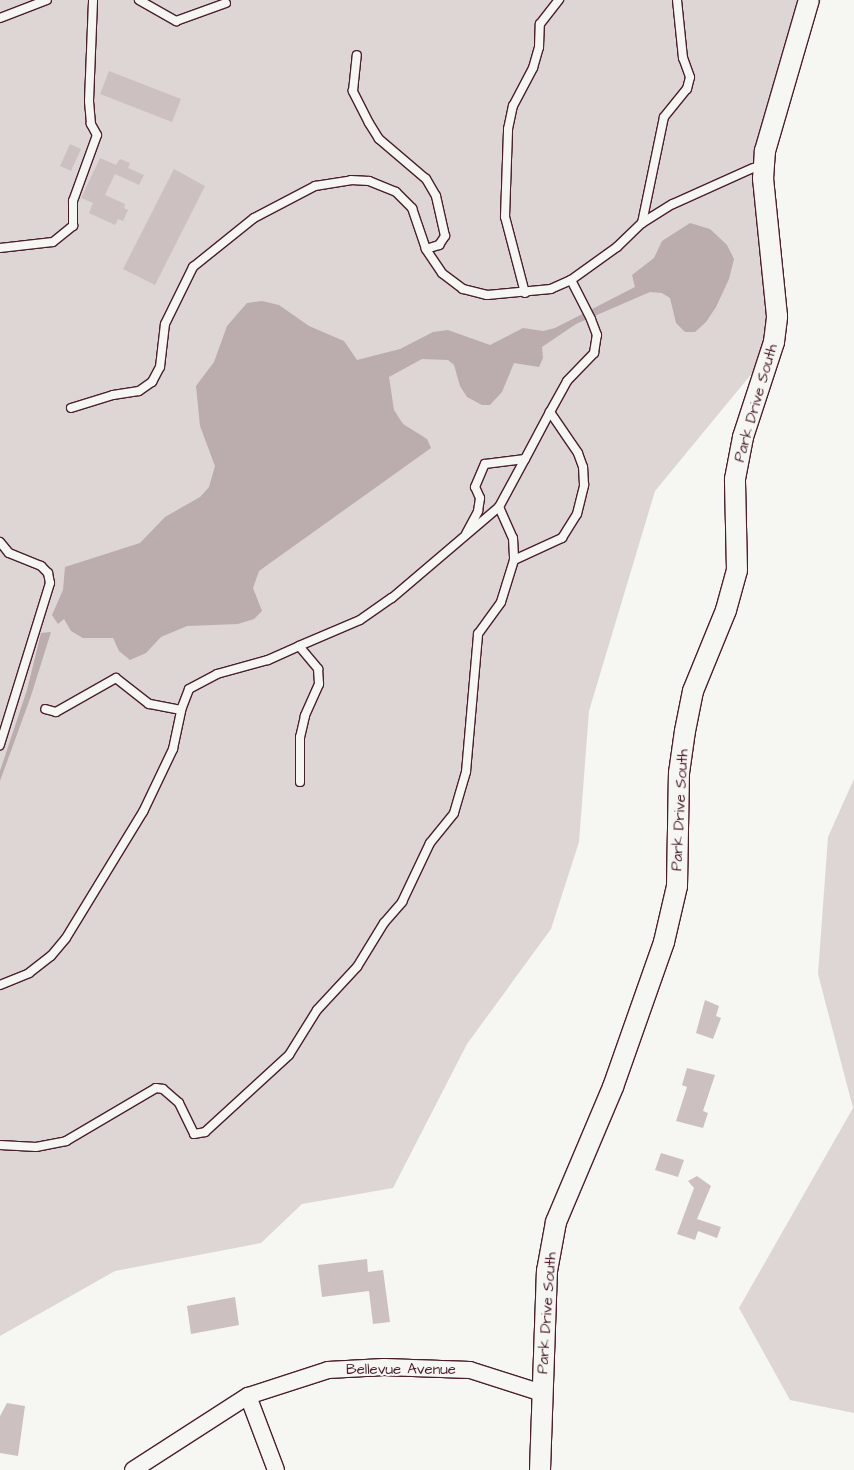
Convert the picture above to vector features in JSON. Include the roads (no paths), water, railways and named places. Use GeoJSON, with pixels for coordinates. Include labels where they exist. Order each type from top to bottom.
{"type":"FeatureCollection","features":[{"type":"Feature","properties":{"kind":"street","name":"Park Drive South"},"geometry":{"type":"LineString","coordinates":[[540,1470],[547,1271],[556,1222],[613,1087],[664,942],[677,886],[679,773],[693,691],[726,610],[737,570],[735,479],[743,437],[774,342],[777,316],[763,179],[765,151],[809,0]]}},
{"type":"Feature","properties":{"kind":"street","name":"Bellevue Avenue"},"geometry":{"type":"LineString","coordinates":[[133,1470],[248,1396],[328,1370],[384,1367],[470,1370],[542,1393]]}},
{"type":"Feature","properties":{"kind":"street"},"geometry":{"type":"LineString","coordinates":[[248,1396],[276,1470]]}},
{"type":"Feature","properties":{"kind":"lane"},"geometry":{"type":"LineString","coordinates":[[0,18],[48,0]]}},
{"type":"Feature","properties":{"kind":"lane"},"geometry":{"type":"LineString","coordinates":[[0,248],[53,242],[73,226],[73,201],[98,136],[91,124],[89,101],[93,0]]}},
{"type":"Feature","properties":{"kind":"lane"},"geometry":{"type":"LineString","coordinates":[[139,0],[176,21],[226,3]]}},
{"type":"Feature","properties":{"kind":"lane"},"geometry":{"type":"LineString","coordinates":[[525,293],[505,217],[508,129],[513,106],[533,68],[539,48],[540,24],[559,0]]}},
{"type":"Feature","properties":{"kind":"lane"},"geometry":{"type":"LineString","coordinates":[[642,223],[664,117],[687,89],[690,77],[683,58],[677,0]]}},
{"type":"Feature","properties":{"kind":"lane"},"geometry":{"type":"LineString","coordinates":[[357,55],[353,91],[369,123],[379,139],[417,169],[436,196],[445,236],[439,245],[426,249]]}},
{"type":"Feature","properties":{"kind":"lane"},"geometry":{"type":"LineString","coordinates":[[71,408],[112,395],[139,391],[152,382],[160,367],[165,324],[194,267],[254,218],[315,186],[351,180],[369,181],[396,192],[412,208],[426,249],[442,273],[463,289],[487,294],[525,293],[551,289],[571,280],[617,247],[642,223],[696,192],[752,168]]}},
{"type":"Feature","properties":{"kind":"lane"},"geometry":{"type":"LineString","coordinates":[[0,985],[29,973],[51,956],[66,938],[143,812],[173,750],[181,710],[189,689],[217,674],[268,660],[360,620],[392,598],[499,507],[567,381],[594,353],[597,335],[592,319],[571,280]]}},
{"type":"Feature","properties":{"kind":"lane"},"geometry":{"type":"LineString","coordinates":[[514,560],[562,538],[577,514],[584,485],[583,467],[578,453],[550,412]]}},
{"type":"Feature","properties":{"kind":"lane"},"geometry":{"type":"LineString","coordinates":[[464,538],[478,511],[480,498],[476,487],[485,464],[525,459]]}},
{"type":"Feature","properties":{"kind":"lane"},"geometry":{"type":"LineString","coordinates":[[0,1145],[36,1147],[66,1141],[156,1088],[163,1089],[179,1104],[194,1134],[205,1132],[289,1055],[317,1010],[357,967],[384,923],[402,902],[430,843],[454,813],[466,772],[478,634],[501,602],[514,560],[513,538],[499,507]]}},
{"type":"Feature","properties":{"kind":"lane"},"geometry":{"type":"LineString","coordinates":[[0,542],[9,553],[41,566],[48,573],[50,583],[0,745]]}},
{"type":"Feature","properties":{"kind":"lane"},"geometry":{"type":"LineString","coordinates":[[299,646],[318,669],[319,684],[305,716],[300,738],[300,782]]}},
{"type":"Feature","properties":{"kind":"lane"},"geometry":{"type":"LineString","coordinates":[[45,709],[56,712],[116,678],[149,704],[181,710]]}}]}
